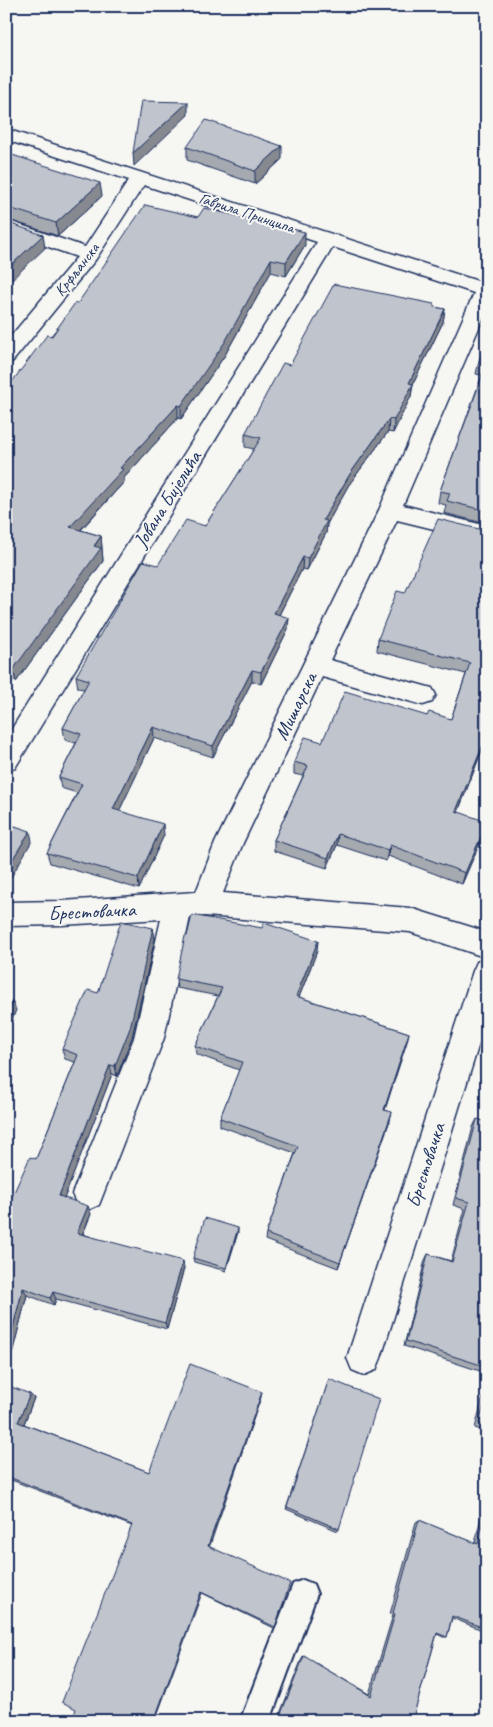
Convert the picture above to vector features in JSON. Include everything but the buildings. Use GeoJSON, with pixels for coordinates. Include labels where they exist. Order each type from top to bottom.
{"type":"FeatureCollection","features":[{"type":"Feature","properties":{"kind":"street","name":"Гаврила Принципа"},"geometry":{"type":"LineString","coordinates":[[6,134],[329,238],[486,291]]}},
{"type":"Feature","properties":{"kind":"street","name":"Крфљанска"},"geometry":{"type":"LineString","coordinates":[[9,348],[89,255],[140,178]]}},
{"type":"Feature","properties":{"kind":"street"},"geometry":{"type":"LineString","coordinates":[[6,226],[89,255]]}},
{"type":"Feature","properties":{"kind":"street","name":"Јована Бијелића"},"geometry":{"type":"LineString","coordinates":[[6,761],[329,238]]}},
{"type":"Feature","properties":{"kind":"street","name":"Мишарска"},"geometry":{"type":"LineString","coordinates":[[191,905],[229,843],[390,510],[486,291]]}},
{"type":"Feature","properties":{"kind":"street"},"geometry":{"type":"LineString","coordinates":[[390,510],[487,534]]}},
{"type":"Feature","properties":{"kind":"street"},"geometry":{"type":"LineString","coordinates":[[315,666],[423,695]]}},
{"type":"Feature","properties":{"kind":"street"},"geometry":{"type":"LineString","coordinates":[[88,1194],[149,1038],[191,905]]}},
{"type":"Feature","properties":{"kind":"street","name":"Брестовачка"},"geometry":{"type":"LineString","coordinates":[[6,914],[62,913],[191,905],[410,920],[487,945]]}},
{"type":"Feature","properties":{"kind":"street","name":"Брестовачка"},"geometry":{"type":"LineString","coordinates":[[364,1358],[487,971]]}},
{"type":"Feature","properties":{"kind":"lane"},"geometry":{"type":"LineString","coordinates":[[255,1721],[303,1594]]}}]}
